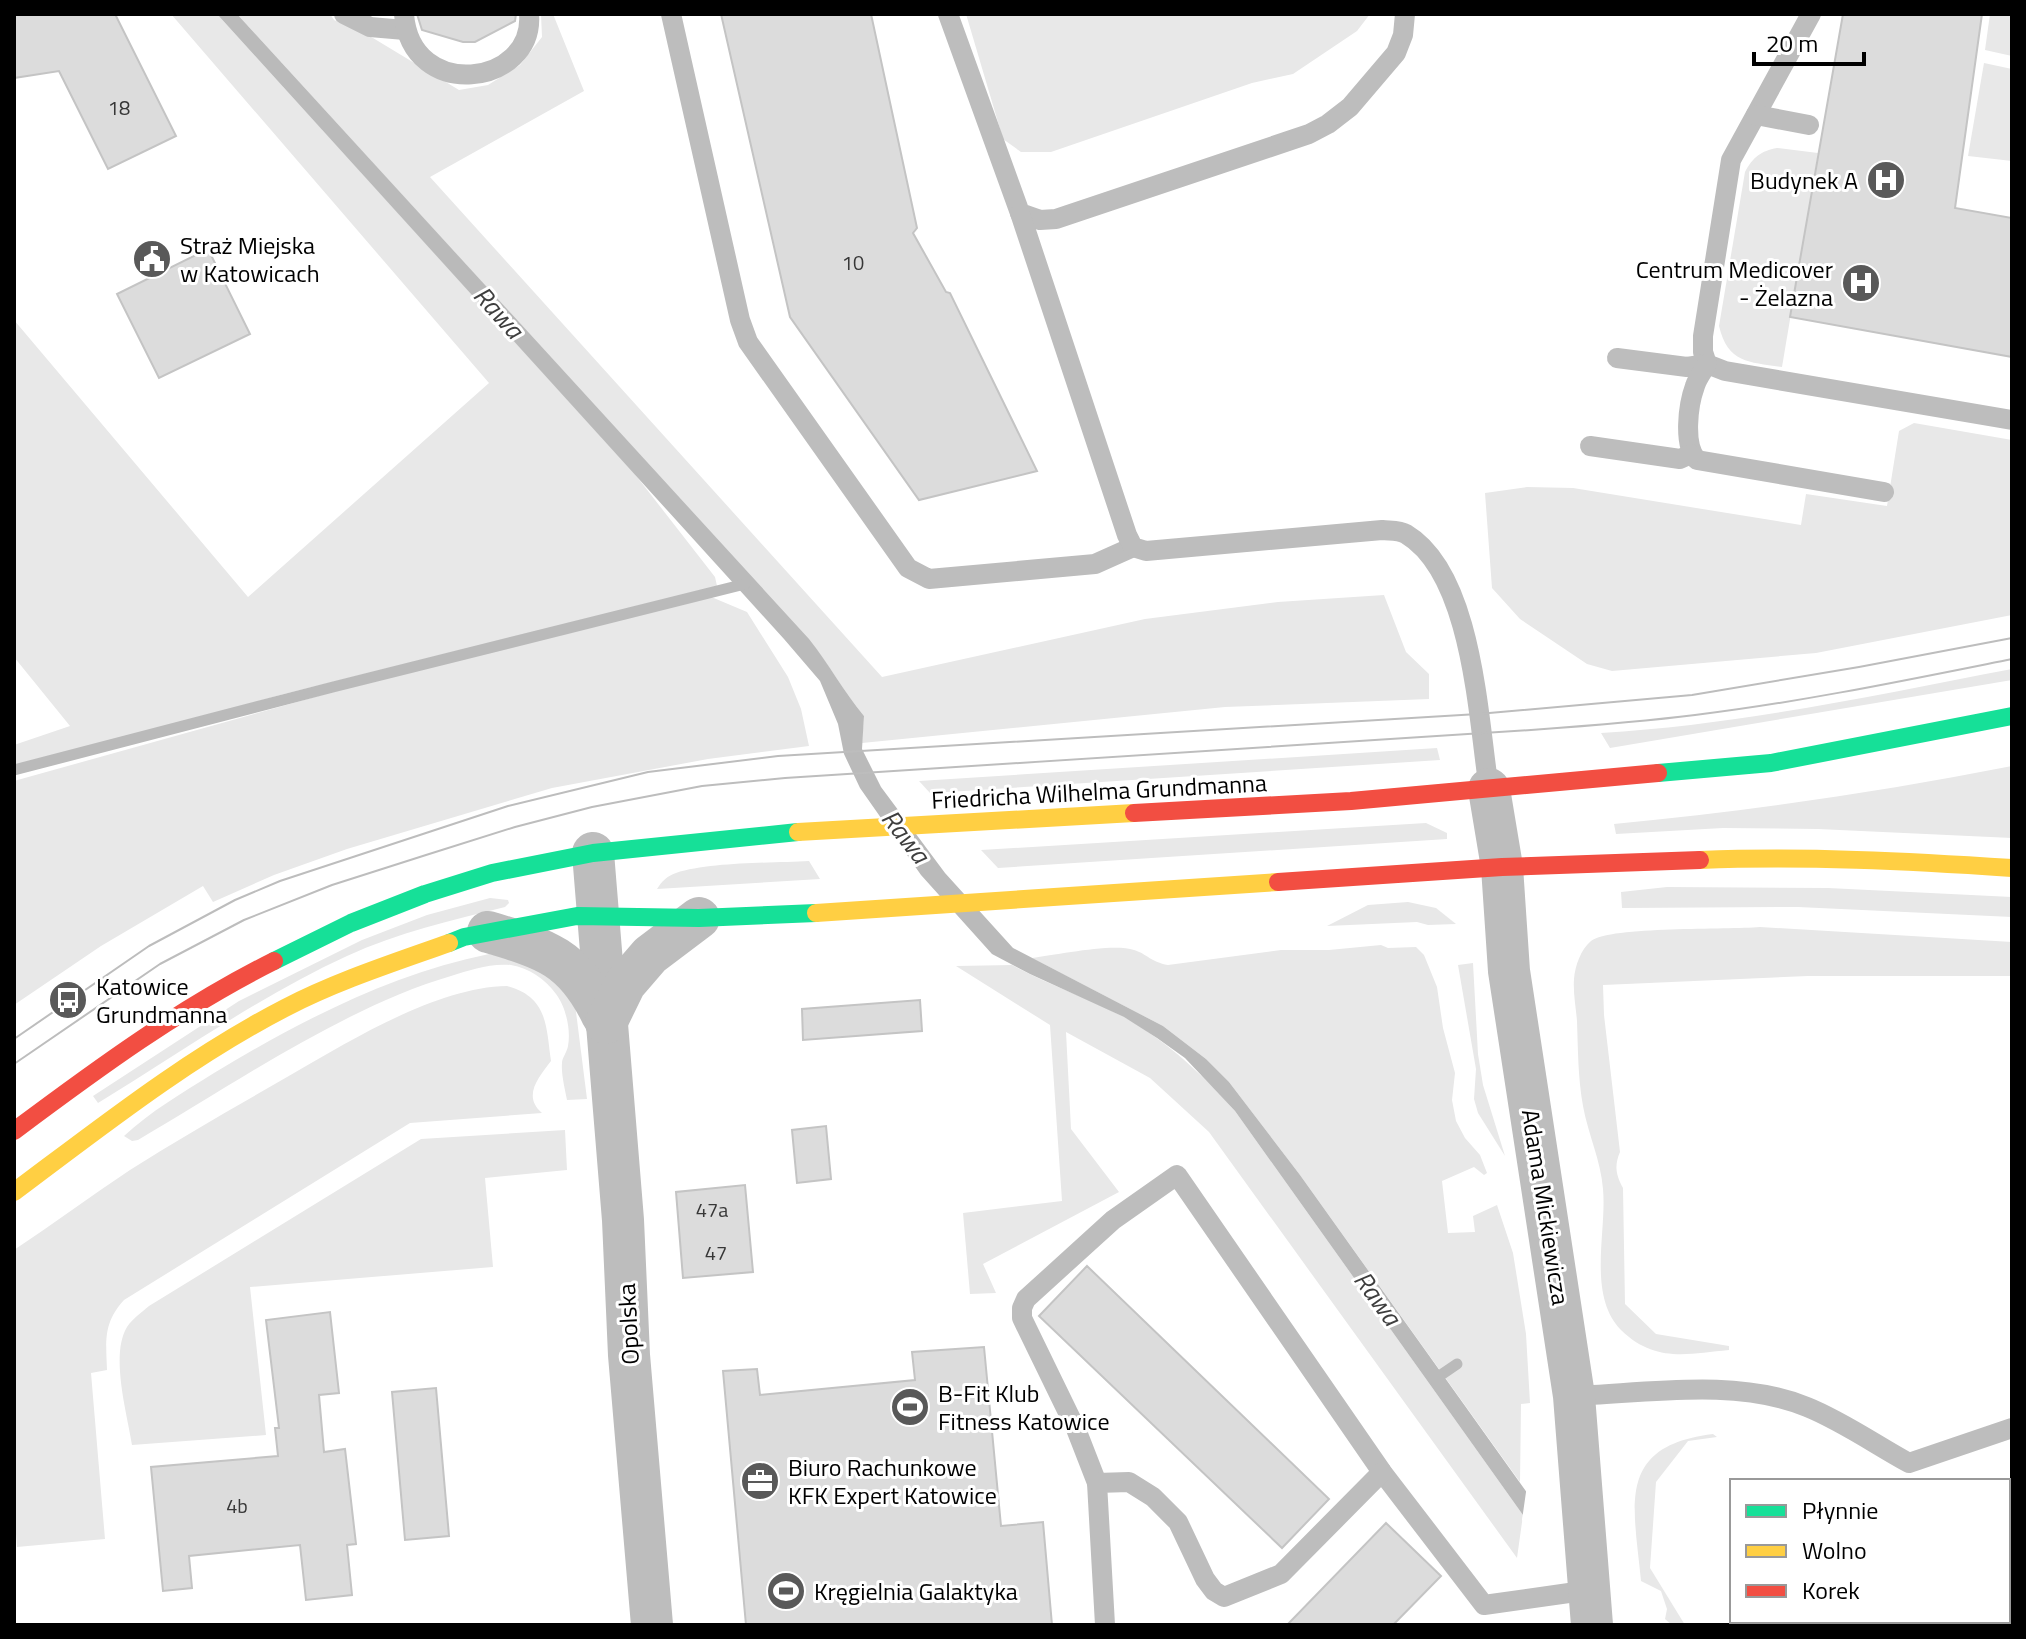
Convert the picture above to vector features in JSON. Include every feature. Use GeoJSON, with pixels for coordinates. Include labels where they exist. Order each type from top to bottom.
{"type":"FeatureCollection","features":[{"type":"Feature","properties":{"kind":"main road","name":"Friedricha Wilhelma Grundmanna"},"geometry":{"type":"LineString","coordinates":[[14,1131],[124,1049],[228,984],[351,923],[425,894],[492,873],[593,853],[793,832],[1351,801],[1771,763],[2012,716]]}},
{"type":"Feature","properties":{"kind":"main road"},"geometry":{"type":"LineString","coordinates":[[14,1192],[133,1102],[282,1009],[362,972],[436,946],[488,932],[577,916],[699,918],[837,912],[1502,867],[1773,857],[2012,868]]}},
{"type":"Feature","properties":{"kind":"street","name":"Adama Mickiewicza"},"geometry":{"type":"LineString","coordinates":[[1489,789],[1502,867],[1509,971],[1574,1396],[1581,1486],[1578,1603]]}},
{"type":"Feature","properties":{"kind":"street","name":"Opolska"},"geometry":{"type":"LineString","coordinates":[[593,853],[652,1625]]}},
{"type":"Feature","properties":{"kind":"street"},"geometry":{"type":"LineString","coordinates":[[606,1023],[625,984],[650,955],[699,918]]}},
{"type":"Feature","properties":{"kind":"street","name":"Opolska"},"geometry":{"type":"LineString","coordinates":[[488,932],[542,948],[579,975],[606,1023]]}},
{"type":"Feature","properties":{"kind":"lane"},"geometry":{"type":"LineString","coordinates":[[344,14],[370,27],[405,22],[417,52],[436,68],[459,76],[484,74],[506,62],[522,44],[529,14]]}},
{"type":"Feature","properties":{"kind":"lane"},"geometry":{"type":"LineString","coordinates":[[671,14],[740,320],[748,342],[908,568],[929,579],[1095,564],[1133,547],[1146,551],[1382,530],[1403,532],[1423,548],[1436,565],[1464,627],[1489,789]]}},
{"type":"Feature","properties":{"kind":"lane"},"geometry":{"type":"LineString","coordinates":[[948,14],[1020,213],[1133,547]]}},
{"type":"Feature","properties":{"kind":"lane"},"geometry":{"type":"LineString","coordinates":[[1020,213],[1040,220],[1056,219],[1309,134],[1350,107],[1396,53],[1403,35],[1405,14]]}},
{"type":"Feature","properties":{"kind":"lane"},"geometry":{"type":"LineString","coordinates":[[1811,14],[1731,160],[1703,336],[1707,364],[1695,385],[1687,434],[1691,454],[1697,460],[1884,492]]}},
{"type":"Feature","properties":{"kind":"lane"},"geometry":{"type":"LineString","coordinates":[[1756,115],[1809,125]]}},
{"type":"Feature","properties":{"kind":"lane"},"geometry":{"type":"LineString","coordinates":[[1617,358],[1687,367],[1707,364],[1725,371],[2012,420]]}},
{"type":"Feature","properties":{"kind":"lane"},"geometry":{"type":"LineString","coordinates":[[1590,446],[1680,459],[1691,454]]}},
{"type":"Feature","properties":{"kind":"lane"},"geometry":{"type":"LineString","coordinates":[[1105,1625],[1097,1483],[1076,1429],[1022,1318],[1022,1308],[1026,1299],[1113,1220],[1177,1175],[1382,1472],[1484,1605],[1578,1603]]}},
{"type":"Feature","properties":{"kind":"lane"},"geometry":{"type":"LineString","coordinates":[[1574,1396],[1720,1390],[1762,1393],[1807,1407],[1909,1463],[2012,1428]]}},
{"type":"Feature","properties":{"kind":"lane"},"geometry":{"type":"LineString","coordinates":[[1097,1483],[1129,1482],[1153,1497],[1178,1522],[1205,1579],[1214,1591],[1224,1597],[1281,1574],[1382,1472]]}},
{"type":"Feature","properties":{"kind":"shaded area"},"geometry":{"type":"Polygon","coordinates":[[[171,14],[217,14],[634,473],[715,577],[717,586],[284,694],[14,768],[14,745],[70,726],[14,657],[14,320],[248,597],[489,383],[171,14]]]}},
{"type":"Feature","properties":{"kind":"shaded area"},"geometry":{"type":"Polygon","coordinates":[[[237,14],[330,14],[334,20],[373,38],[459,90],[488,85],[520,65],[542,37],[541,14],[553,14],[584,91],[430,177],[882,677],[1145,619],[1278,602],[1384,595],[1406,652],[1429,674],[1429,699],[1225,707],[862,743],[864,716],[808,639],[237,14]]]}},
{"type":"Feature","properties":{"kind":"shaded area"},"geometry":{"type":"Polygon","coordinates":[[[966,14],[1370,14],[1357,31],[1293,74],[1252,83],[1051,152],[1021,152],[1003,139],[966,14]]]}},
{"type":"Feature","properties":{"kind":"shaded area"},"geometry":{"type":"Polygon","coordinates":[[[1990,14],[2012,14],[2012,56],[1985,50],[1990,14]]]}},
{"type":"Feature","properties":{"kind":"shaded area"},"geometry":{"type":"Polygon","coordinates":[[[1984,63],[2012,69],[2012,161],[1968,156],[1984,63]]]}},
{"type":"Feature","properties":{"kind":"shaded area"},"geometry":{"type":"Polygon","coordinates":[[[1777,148],[1818,153],[1782,367],[1750,362],[1734,354],[1728,348],[1719,326],[1745,172],[1758,156],[1777,148]]]}},
{"type":"Feature","properties":{"kind":"shaded area"},"geometry":{"type":"Polygon","coordinates":[[[1914,423],[2012,440],[2012,615],[1816,653],[1612,671],[1587,664],[1520,619],[1492,588],[1485,493],[1527,487],[1573,488],[1801,525],[1806,494],[1887,506],[1899,431],[1914,423]]]}},
{"type":"Feature","properties":{"kind":"shaded area"},"geometry":{"type":"Polygon","coordinates":[[[709,596],[747,612],[788,677],[801,709],[809,746],[708,759],[552,788],[347,849],[274,875],[213,902],[203,886],[101,946],[14,1005],[14,781],[358,685],[709,596]]]}},
{"type":"Feature","properties":{"kind":"shaded area"},"geometry":{"type":"Polygon","coordinates":[[[2012,669],[2012,680],[1610,748],[1601,733],[1756,716],[2012,669]]]}},
{"type":"Feature","properties":{"kind":"shaded area"},"geometry":{"type":"Polygon","coordinates":[[[1437,748],[1440,760],[964,791],[930,793],[919,781],[1437,748]]]}},
{"type":"Feature","properties":{"kind":"shaded area"},"geometry":{"type":"Polygon","coordinates":[[[2012,766],[2012,838],[1723,828],[1616,834],[1614,824],[1814,800],[2012,766]]]}},
{"type":"Feature","properties":{"kind":"shaded area"},"geometry":{"type":"Polygon","coordinates":[[[1426,823],[1447,833],[1447,839],[998,868],[981,850],[1426,823]]]}},
{"type":"Feature","properties":{"kind":"shaded area"},"geometry":{"type":"Polygon","coordinates":[[[809,861],[820,879],[657,889],[670,876],[690,869],[809,861]]]}},
{"type":"Feature","properties":{"kind":"shaded area"},"geometry":{"type":"Polygon","coordinates":[[[1667,887],[1828,888],[2012,897],[2012,917],[1798,907],[1622,908],[1621,892],[1667,887]]]}},
{"type":"Feature","properties":{"kind":"shaded area"},"geometry":{"type":"Polygon","coordinates":[[[490,898],[508,900],[509,903],[505,907],[405,934],[347,956],[252,1007],[98,1103],[93,1096],[239,1001],[362,940],[427,915],[490,898]]]}},
{"type":"Feature","properties":{"kind":"shaded area"},"geometry":{"type":"Polygon","coordinates":[[[1408,902],[1436,908],[1456,924],[1428,925],[1417,922],[1327,926],[1368,905],[1408,902]]]}},
{"type":"Feature","properties":{"kind":"shaded area"},"geometry":{"type":"Polygon","coordinates":[[[1760,927],[2012,942],[2012,976],[1808,976],[1603,985],[1620,1152],[1617,1170],[1623,1188],[1625,1304],[1656,1334],[1729,1346],[1729,1350],[1699,1353],[1659,1352],[1646,1348],[1621,1330],[1604,1299],[1601,1281],[1603,1189],[1581,1095],[1574,990],[1576,969],[1587,944],[1602,936],[1644,931],[1760,927]]]}},
{"type":"Feature","properties":{"kind":"shaded area"},"geometry":{"type":"Polygon","coordinates":[[[1381,945],[1388,948],[1416,947],[1424,955],[1437,987],[1443,1028],[1455,1073],[1452,1100],[1456,1121],[1465,1138],[1480,1155],[1487,1173],[1484,1175],[1474,1167],[1442,1181],[1448,1233],[1475,1232],[1473,1216],[1497,1205],[1513,1253],[1526,1334],[1530,1403],[1521,1404],[1520,1482],[1300,1175],[1229,1082],[1206,1059],[1163,1026],[1032,958],[1124,948],[1168,965],[1281,950],[1381,945]]]}},
{"type":"Feature","properties":{"kind":"shaded area"},"geometry":{"type":"Polygon","coordinates":[[[489,954],[536,961],[575,1004],[587,1099],[567,1100],[562,1061],[568,1046],[568,1026],[563,1005],[556,994],[542,979],[518,966],[495,965],[451,976],[371,1007],[291,1049],[138,1140],[132,1141],[124,1136],[190,1088],[313,1018],[417,974],[489,954]]]}},
{"type":"Feature","properties":{"kind":"shaded area"},"geometry":{"type":"Polygon","coordinates":[[[1473,963],[1478,1054],[1483,1085],[1505,1156],[1478,1113],[1474,1099],[1476,1069],[1458,965],[1473,963]]]}},
{"type":"Feature","properties":{"kind":"shaded area"},"geometry":{"type":"Polygon","coordinates":[[[1012,965],[1142,1028],[1184,1060],[1235,1111],[1523,1515],[1517,1558],[1209,1132],[1150,1078],[1066,1032],[1071,1129],[1119,1192],[983,1264],[996,1293],[970,1294],[963,1213],[1062,1201],[1050,1025],[956,966],[1012,965]]]}},
{"type":"Feature","properties":{"kind":"shaded area"},"geometry":{"type":"Polygon","coordinates":[[[507,986],[530,997],[538,1005],[546,1025],[551,1061],[533,1093],[536,1107],[542,1113],[410,1123],[124,1300],[109,1325],[107,1370],[91,1373],[105,1539],[17,1547],[14,1507],[14,1250],[150,1157],[342,1045],[425,1005],[453,995],[507,986]]]}},
{"type":"Feature","properties":{"kind":"shaded area"},"geometry":{"type":"Polygon","coordinates":[[[565,1130],[567,1170],[485,1178],[493,1267],[250,1287],[266,1435],[132,1445],[121,1384],[120,1353],[127,1327],[149,1306],[421,1139],[565,1130]]]}},
{"type":"Feature","properties":{"kind":"shaded area"},"geometry":{"type":"Polygon","coordinates":[[[1713,1434],[1717,1437],[1688,1441],[1656,1482],[1650,1568],[1685,1625],[1672,1625],[1665,1619],[1667,1609],[1661,1591],[1641,1581],[1635,1505],[1638,1484],[1645,1466],[1659,1451],[1681,1441],[1713,1434]]]}},
{"type":"Feature","properties":{"kind":"water","name":"Rawa"},"geometry":{"type":"Polygon","coordinates":[[[217,14],[237,14],[809,639],[864,716],[862,749],[881,787],[945,873],[1013,948],[1163,1026],[1206,1059],[1229,1082],[1300,1175],[1538,1508],[1595,1616],[1235,1111],[1185,1058],[1157,1038],[1124,1017],[992,954],[921,875],[860,788],[844,754],[838,724],[820,681],[217,14]]]}},
{"type":"Feature","properties":{"kind":"pier"},"geometry":{"type":"Polygon","coordinates":[[[1527,1485],[1604,1592],[1632,1625],[1597,1625],[1591,1618],[1522,1520],[1527,1485]]]}},
{"type":"Feature","properties":{"kind":"building"},"geometry":{"type":"Polygon","coordinates":[[[14,14],[115,14],[176,136],[108,169],[59,71],[14,78],[14,14]]]}},
{"type":"Feature","properties":{"kind":"building"},"geometry":{"type":"Polygon","coordinates":[[[417,14],[516,14],[515,21],[475,42],[463,42],[422,30],[417,14]]]}},
{"type":"Feature","properties":{"kind":"building"},"geometry":{"type":"Polygon","coordinates":[[[721,14],[871,14],[917,228],[913,233],[946,292],[950,293],[1037,471],[919,500],[790,317],[721,14]]]}},
{"type":"Feature","properties":{"kind":"building","name":"Budynek A"},"geometry":{"type":"Polygon","coordinates":[[[1843,14],[1982,14],[1955,208],[2012,218],[2012,357],[1790,317],[1843,14]]]}},
{"type":"Feature","properties":{"kind":"building"},"geometry":{"type":"Polygon","coordinates":[[[208,249],[250,334],[159,378],[117,294],[208,249]]]}},
{"type":"Feature","properties":{"kind":"building"},"geometry":{"type":"Polygon","coordinates":[[[920,1000],[922,1031],[803,1040],[802,1009],[920,1000]]]}},
{"type":"Feature","properties":{"kind":"building"},"geometry":{"type":"Polygon","coordinates":[[[826,1126],[831,1179],[797,1183],[792,1130],[826,1126]]]}},
{"type":"Feature","properties":{"kind":"building"},"geometry":{"type":"Polygon","coordinates":[[[745,1185],[753,1272],[683,1278],[676,1192],[745,1185]]]}},
{"type":"Feature","properties":{"kind":"building"},"geometry":{"type":"Polygon","coordinates":[[[1087,1266],[1329,1499],[1282,1548],[1039,1316],[1087,1266]]]}},
{"type":"Feature","properties":{"kind":"building"},"geometry":{"type":"Polygon","coordinates":[[[330,1312],[339,1393],[319,1395],[324,1452],[345,1449],[356,1544],[347,1545],[352,1595],[306,1600],[300,1545],[189,1556],[192,1588],[163,1591],[151,1467],[278,1456],[275,1428],[279,1428],[266,1320],[330,1312]]]}},
{"type":"Feature","properties":{"kind":"building"},"geometry":{"type":"Polygon","coordinates":[[[984,1347],[1001,1526],[1043,1522],[1052,1625],[746,1625],[723,1371],[757,1369],[760,1395],[915,1380],[912,1352],[984,1347]]]}},
{"type":"Feature","properties":{"kind":"building"},"geometry":{"type":"Polygon","coordinates":[[[436,1388],[449,1536],[405,1540],[392,1392],[436,1388]]]}},
{"type":"Feature","properties":{"kind":"building"},"geometry":{"type":"Polygon","coordinates":[[[1386,1523],[1441,1576],[1393,1625],[1287,1625],[1386,1523]]]}},
{"type":"Feature","properties":{"kind":"waterway"},"geometry":{"type":"LineString","coordinates":[[14,770],[745,584]]}},
{"type":"Feature","properties":{"kind":"waterway"},"geometry":{"type":"LineString","coordinates":[[1435,1379],[1457,1364]]}},
{"type":"Feature","properties":{"kind":"tram line"},"geometry":{"type":"LineString","coordinates":[[14,1039],[149,946],[235,900],[280,881],[508,806],[648,772],[778,756],[1478,714],[1692,695],[2012,638]]}},
{"type":"Feature","properties":{"kind":"tram line"},"geometry":{"type":"LineString","coordinates":[[14,1064],[160,964],[244,920],[332,885],[515,827],[592,807],[702,786],[785,778],[1654,720],[1814,697],[2012,659]]}},
{"type":"Feature","properties":{"kind":"traffic: fast"},"geometry":{"type":"LineString","coordinates":[[1658,773],[1771,763],[2012,716]]}},
{"type":"Feature","properties":{"kind":"traffic: fast"},"geometry":{"type":"LineString","coordinates":[[274,961],[351,923],[425,894],[492,873],[593,853],[798,832]]}},
{"type":"Feature","properties":{"kind":"traffic: fast"},"geometry":{"type":"LineString","coordinates":[[449,943],[464,937],[577,916],[699,918],[816,913]]}},
{"type":"Feature","properties":{"kind":"traffic: slow"},"geometry":{"type":"LineString","coordinates":[[798,832],[1134,813]]}},
{"type":"Feature","properties":{"kind":"traffic: slow"},"geometry":{"type":"LineString","coordinates":[[1700,860],[1856,860],[2012,868]]}},
{"type":"Feature","properties":{"kind":"traffic: slow"},"geometry":{"type":"LineString","coordinates":[[816,913],[1278,882]]}},
{"type":"Feature","properties":{"kind":"traffic: slow"},"geometry":{"type":"LineString","coordinates":[[14,1192],[146,1094],[249,1028],[325,989],[449,943]]}},
{"type":"Feature","properties":{"kind":"traffic: jam"},"geometry":{"type":"LineString","coordinates":[[1134,813],[1351,801],[1658,773]]}},
{"type":"Feature","properties":{"kind":"traffic: jam"},"geometry":{"type":"LineString","coordinates":[[1278,882],[1502,867],[1700,860]]}},
{"type":"Feature","properties":{"kind":"traffic: jam"},"geometry":{"type":"LineString","coordinates":[[14,1131],[172,1019],[274,961]]}},
{"type":"Feature","properties":{"kind":"place","name":"Budynek A"},"geometry":{"type":"Point","coordinates":[1886,180]}},
{"type":"Feature","properties":{"kind":"place","name":"Straż Miejska w Katowicach"},"geometry":{"type":"Point","coordinates":[152,259]}},
{"type":"Feature","properties":{"kind":"place","name":"Centrum Medicover - Żelazna"},"geometry":{"type":"Point","coordinates":[1861,283]}},
{"type":"Feature","properties":{"kind":"place","name":"Katowice Grundmanna"},"geometry":{"type":"Point","coordinates":[68,1000]}},
{"type":"Feature","properties":{"kind":"place","name":"B-Fit Klub Fitness Katowice"},"geometry":{"type":"Point","coordinates":[910,1407]}},
{"type":"Feature","properties":{"kind":"place","name":"Biuro Rachunkowe KFK Expert Katowice"},"geometry":{"type":"Point","coordinates":[760,1481]}},
{"type":"Feature","properties":{"kind":"place","name":"Kręgielnia Galaktyka"},"geometry":{"type":"Point","coordinates":[786,1591]}}]}
